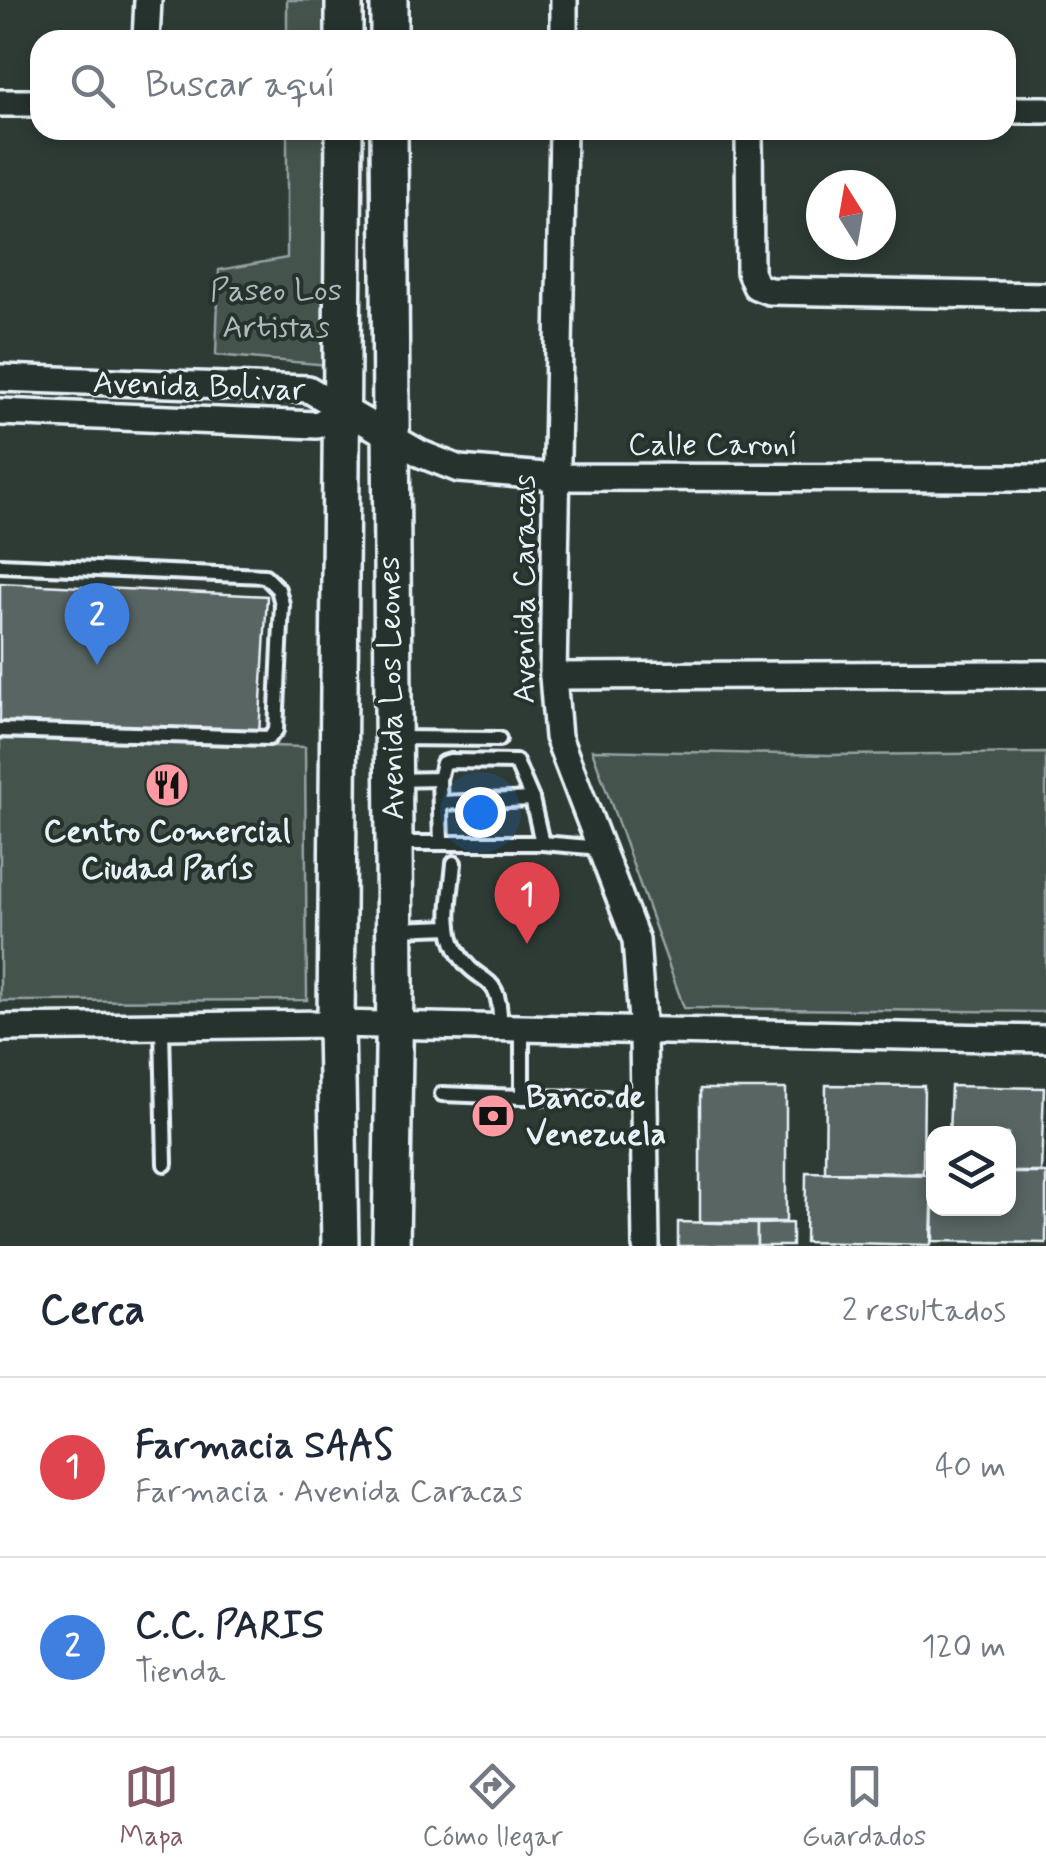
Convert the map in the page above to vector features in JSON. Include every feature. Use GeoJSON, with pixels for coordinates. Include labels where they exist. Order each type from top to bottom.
{"type":"FeatureCollection","features":[{"type":"Feature","properties":{"kind":"street"},"geometry":{"type":"LineString","coordinates":[[146,30],[148,0]]}},
{"type":"Feature","properties":{"kind":"street"},"geometry":{"type":"LineString","coordinates":[[344,0],[344,30]]}},
{"type":"Feature","properties":{"kind":"street"},"geometry":{"type":"LineString","coordinates":[[389,0],[389,30]]}},
{"type":"Feature","properties":{"kind":"street"},"geometry":{"type":"LineString","coordinates":[[564,0],[564,30]]}},
{"type":"Feature","properties":{"kind":"street"},"geometry":{"type":"LineString","coordinates":[[0,103],[30,103]]}},
{"type":"Feature","properties":{"kind":"street"},"geometry":{"type":"LineString","coordinates":[[1016,110],[1046,110]]}},
{"type":"Feature","properties":{"kind":"street","name":"Avenida Los Leones"},"geometry":{"type":"LineString","coordinates":[[340,1246],[336,1024],[344,140]]}},
{"type":"Feature","properties":{"kind":"street","name":"Avenida Los Leones"},"geometry":{"type":"LineString","coordinates":[[389,140],[394,843],[391,1246]]}},
{"type":"Feature","properties":{"kind":"street","name":"Avenida Caracas"},"geometry":{"type":"LineString","coordinates":[[562,140],[554,676],[558,736],[636,940],[643,1034],[646,1246]]}},
{"type":"Feature","properties":{"kind":"street"},"geometry":{"type":"LineString","coordinates":[[749,140],[750,272],[756,286],[769,291],[1046,296]]}},
{"type":"Feature","properties":{"kind":"street","name":"Avenida Bolivar"},"geometry":{"type":"LineString","coordinates":[[0,378],[308,389],[343,412],[318,425],[0,412]]}},
{"type":"Feature","properties":{"kind":"street","name":"Calle Caroní"},"geometry":{"type":"LineString","coordinates":[[343,412],[421,454],[460,468],[557,477],[1046,478]]}},
{"type":"Feature","properties":{"kind":"street"},"geometry":{"type":"LineString","coordinates":[[554,676],[1046,674]]}},
{"type":"Feature","properties":{"kind":"street"},"geometry":{"type":"LineString","coordinates":[[0,1028],[336,1024],[643,1034],[1046,1039]]}},
{"type":"Feature","properties":{"kind":"lane"},"geometry":{"type":"LineString","coordinates":[[0,565],[266,576],[278,589],[282,604],[276,730],[268,738],[0,730]]}},
{"type":"Feature","properties":{"kind":"lane"},"geometry":{"type":"LineString","coordinates":[[392,738],[499,740]]}},
{"type":"Feature","properties":{"kind":"lane"},"geometry":{"type":"LineString","coordinates":[[441,842],[439,779],[443,764],[450,760],[516,762],[532,799],[542,843]]}},
{"type":"Feature","properties":{"kind":"lane"},"geometry":{"type":"LineString","coordinates":[[393,780],[439,779]]}},
{"type":"Feature","properties":{"kind":"lane"},"geometry":{"type":"LineString","coordinates":[[440,803],[532,799]]}},
{"type":"Feature","properties":{"kind":"lane"},"geometry":{"type":"LineString","coordinates":[[394,843],[542,843],[601,848]]}},
{"type":"Feature","properties":{"kind":"lane"},"geometry":{"type":"LineString","coordinates":[[454,863],[450,927],[458,952],[494,984],[501,999],[511,1029],[522,1097]]}},
{"type":"Feature","properties":{"kind":"lane"},"geometry":{"type":"LineString","coordinates":[[394,930],[450,927]]}},
{"type":"Feature","properties":{"kind":"lane"},"geometry":{"type":"LineString","coordinates":[[162,1028],[165,1164]]}},
{"type":"Feature","properties":{"kind":"lane"},"geometry":{"type":"LineString","coordinates":[[442,1094],[606,1098]]}},
{"type":"Feature","properties":{"kind":"green space"},"geometry":{"type":"Polygon","coordinates":[[[287,0],[326,0],[327,30],[287,30],[287,0]]]}},
{"type":"Feature","properties":{"kind":"green space","name":"Paseo Los Artistas"},"geometry":{"type":"Polygon","coordinates":[[[287,140],[327,140],[328,365],[216,355],[219,270],[287,258],[287,140]]]}},
{"type":"Feature","properties":{"kind":"green space"},"geometry":{"type":"Polygon","coordinates":[[[0,739],[305,747],[307,1000],[0,1001],[0,739]]]}},
{"type":"Feature","properties":{"kind":"green space"},"geometry":{"type":"Polygon","coordinates":[[[592,750],[828,755],[1046,753],[1046,1012],[684,1008],[592,750]]]}},
{"type":"Feature","properties":{"kind":"building"},"geometry":{"type":"Polygon","coordinates":[[[0,583],[267,596],[259,735],[0,722],[0,583]]]}},
{"type":"Feature","properties":{"kind":"building"},"geometry":{"type":"Polygon","coordinates":[[[826,1085],[924,1086],[923,1173],[825,1172],[826,1085]]]}},
{"type":"Feature","properties":{"kind":"building"},"geometry":{"type":"Polygon","coordinates":[[[951,1086],[1044,1088],[1041,1172],[1016,1172],[1016,1126],[949,1126],[951,1086]]]}},
{"type":"Feature","properties":{"kind":"building"},"geometry":{"type":"Polygon","coordinates":[[[700,1089],[786,1089],[786,1222],[700,1222],[700,1089]]]}},
{"type":"Feature","properties":{"kind":"building"},"geometry":{"type":"Polygon","coordinates":[[[806,1172],[926,1175],[931,1245],[805,1242],[806,1172]]]}},
{"type":"Feature","properties":{"kind":"building"},"geometry":{"type":"Polygon","coordinates":[[[1016,1173],[1046,1173],[1046,1243],[933,1241],[934,1216],[1016,1216],[1016,1173]]]}},
{"type":"Feature","properties":{"kind":"building"},"geometry":{"type":"Polygon","coordinates":[[[678,1222],[757,1224],[757,1246],[678,1246],[678,1222]]]}},
{"type":"Feature","properties":{"kind":"building"},"geometry":{"type":"Polygon","coordinates":[[[792,1223],[792,1246],[757,1246],[757,1224],[792,1223]]]}},
{"type":"Feature","properties":{"kind":"place","name":"C.C. PARIS"},"geometry":{"type":"Point","coordinates":[97,665]}},
{"type":"Feature","properties":{"kind":"place","name":"Centro Comercial Ciudad París"},"geometry":{"type":"Point","coordinates":[167,785]}},
{"type":"Feature","properties":{"kind":"place","name":"Farmacia SAAS"},"geometry":{"type":"Point","coordinates":[527,944]}},
{"type":"Feature","properties":{"kind":"place","name":"Banco de Venezuela"},"geometry":{"type":"Point","coordinates":[493,1116]}}]}
